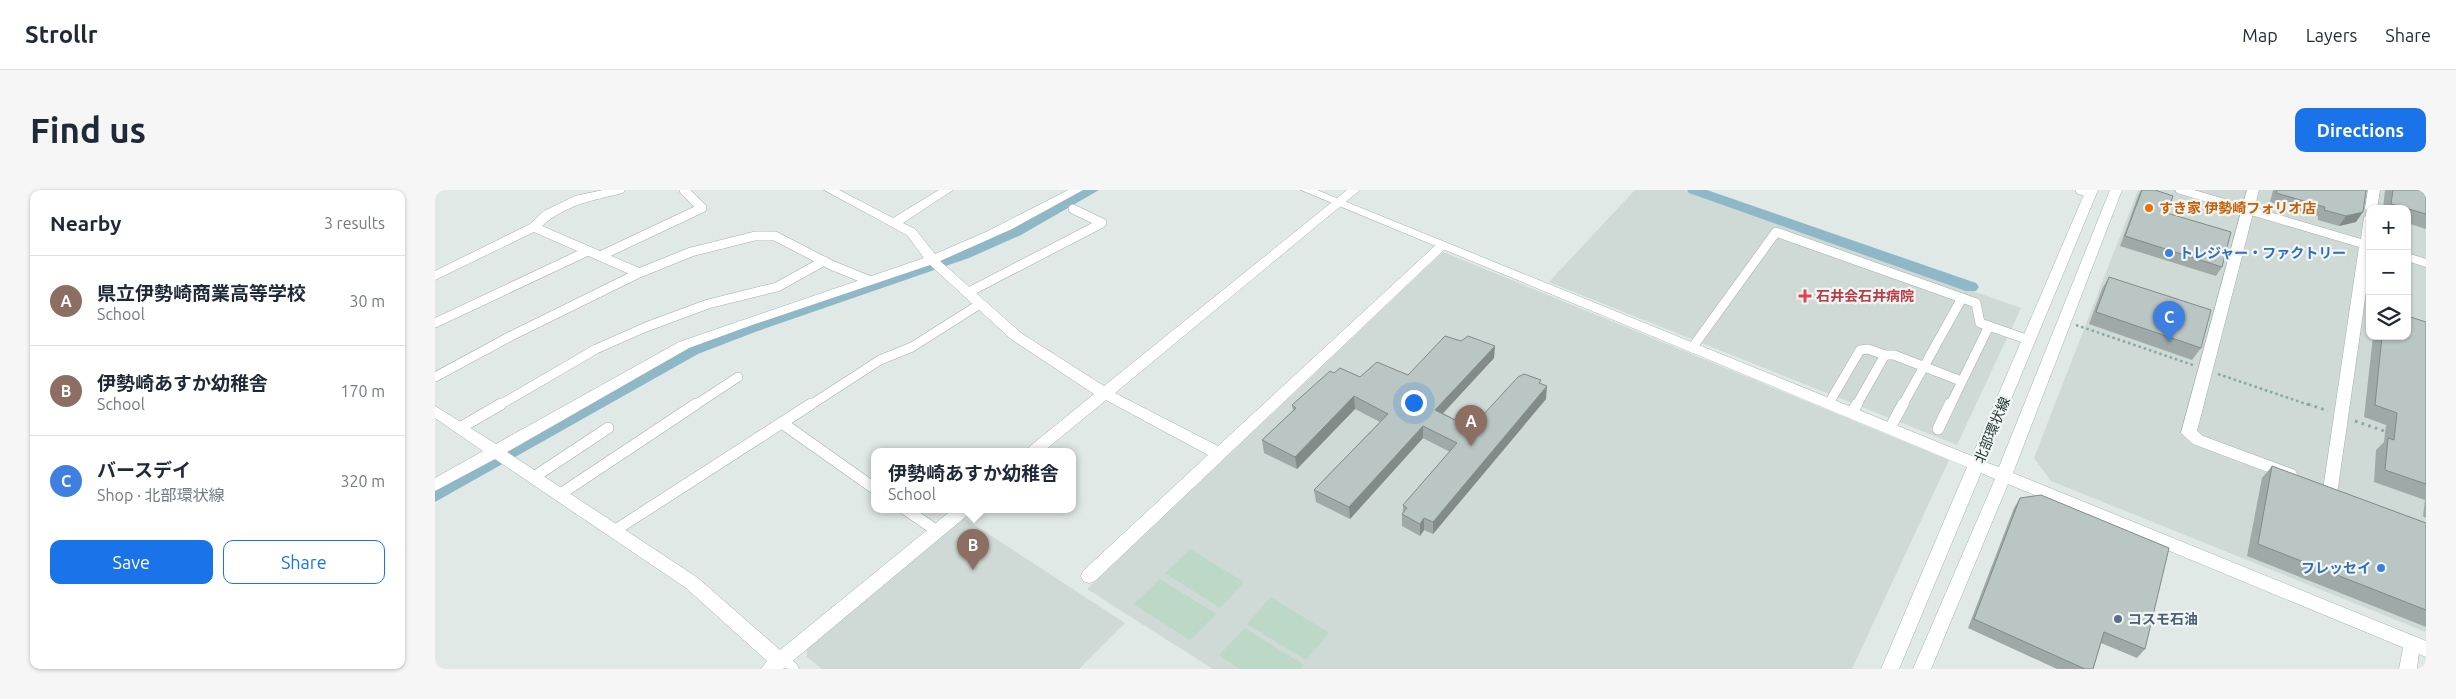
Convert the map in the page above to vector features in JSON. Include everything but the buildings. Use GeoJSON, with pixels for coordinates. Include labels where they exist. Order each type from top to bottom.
{"type":"FeatureCollection","features":[{"type":"Feature","properties":{"kind":"street"},"geometry":{"type":"LineString","coordinates":[[435,276],[535,227],[548,214],[579,199],[619,190]]}},
{"type":"Feature","properties":{"kind":"street"},"geometry":{"type":"LineString","coordinates":[[893,223],[947,190]]}},
{"type":"Feature","properties":{"kind":"street"},"geometry":{"type":"LineString","coordinates":[[435,485],[684,345],[724,329],[934,258],[998,231],[1077,190]]}},
{"type":"Feature","properties":{"kind":"street"},"geometry":{"type":"LineString","coordinates":[[1307,190],[2418,646],[2408,669]]}},
{"type":"Feature","properties":{"kind":"street"},"geometry":{"type":"LineString","coordinates":[[1038,448],[1354,190]]}},
{"type":"Feature","properties":{"kind":"street","name":"北部環状線"},"geometry":{"type":"LineString","coordinates":[[1922,669],[1955,597],[2005,476],[2116,190]]}},
{"type":"Feature","properties":{"kind":"street"},"geometry":{"type":"LineString","coordinates":[[2181,190],[2366,244]]}},
{"type":"Feature","properties":{"kind":"street"},"geometry":{"type":"LineString","coordinates":[[2253,190],[2207,370],[2189,432],[2198,440],[2349,496]]}},
{"type":"Feature","properties":{"kind":"street"},"geometry":{"type":"LineString","coordinates":[[2372,205],[2374,190]]}},
{"type":"Feature","properties":{"kind":"street"},"geometry":{"type":"LineString","coordinates":[[834,191],[911,232],[934,258],[940,269],[1016,336],[1104,393],[1219,454]]}},
{"type":"Feature","properties":{"kind":"street","name":"北部環状線"},"geometry":{"type":"LineString","coordinates":[[1890,669],[2029,340],[2088,191]]}},
{"type":"Feature","properties":{"kind":"street"},"geometry":{"type":"LineString","coordinates":[[535,227],[639,273]]}},
{"type":"Feature","properties":{"kind":"street"},"geometry":{"type":"LineString","coordinates":[[1089,576],[1441,246]]}},
{"type":"Feature","properties":{"kind":"street"},"geometry":{"type":"LineString","coordinates":[[2331,490],[2367,250]]}},
{"type":"Feature","properties":{"kind":"street"},"geometry":{"type":"LineString","coordinates":[[2411,258],[2426,263]]}},
{"type":"Feature","properties":{"kind":"street"},"geometry":{"type":"LineString","coordinates":[[435,411],[692,583],[780,666],[959,513]]}},
{"type":"Feature","properties":{"kind":"lane"},"geometry":{"type":"LineString","coordinates":[[435,323],[702,208],[684,190]]}},
{"type":"Feature","properties":{"kind":"lane"},"geometry":{"type":"LineString","coordinates":[[967,292],[1102,223],[1073,209]]}},
{"type":"Feature","properties":{"kind":"lane"},"geometry":{"type":"LineString","coordinates":[[1692,348],[1776,232],[1975,303],[1980,322],[2029,340]]}},
{"type":"Feature","properties":{"kind":"lane"},"geometry":{"type":"LineString","coordinates":[[435,377],[511,336],[639,273],[691,252],[755,236],[775,236],[824,261],[868,280]]}},
{"type":"Feature","properties":{"kind":"lane"},"geometry":{"type":"LineString","coordinates":[[460,428],[596,349],[646,327],[709,304],[777,287],[824,261]]}},
{"type":"Feature","properties":{"kind":"lane"},"geometry":{"type":"LineString","coordinates":[[1890,428],[1923,366],[1928,363],[1962,298]]}},
{"type":"Feature","properties":{"kind":"lane"},"geometry":{"type":"LineString","coordinates":[[614,531],[880,360],[912,347],[980,304]]}},
{"type":"Feature","properties":{"kind":"lane"},"geometry":{"type":"LineString","coordinates":[[1938,429],[1989,326]]}},
{"type":"Feature","properties":{"kind":"lane"},"geometry":{"type":"LineString","coordinates":[[1829,403],[1860,350],[1868,348],[1885,355],[1894,355],[1961,381]]}},
{"type":"Feature","properties":{"kind":"lane"},"geometry":{"type":"LineString","coordinates":[[1852,413],[1885,355]]}},
{"type":"Feature","properties":{"kind":"lane"},"geometry":{"type":"LineString","coordinates":[[559,495],[738,377]]}},
{"type":"Feature","properties":{"kind":"lane"},"geometry":{"type":"LineString","coordinates":[[782,423],[871,486]]}},
{"type":"Feature","properties":{"kind":"lane"},"geometry":{"type":"LineString","coordinates":[[533,478],[608,428]]}},
{"type":"Feature","properties":{"kind":"lane"},"geometry":{"type":"LineString","coordinates":[[911,513],[937,531]]}},
{"type":"Feature","properties":{"kind":"path"},"geometry":{"type":"LineString","coordinates":[[2064,321],[2388,432]]}},
{"type":"Feature","properties":{"kind":"shaded area"},"geometry":{"type":"Polygon","coordinates":[[[1635,190],[1684,190],[2021,308],[1957,445],[1549,282],[1635,190]]]}},
{"type":"Feature","properties":{"kind":"shaded area"},"geometry":{"type":"Polygon","coordinates":[[[2138,190],[2426,190],[2426,632],[2051,481],[2034,458],[2138,190]]]}},
{"type":"Feature","properties":{"kind":"shaded area"},"geometry":{"type":"Polygon","coordinates":[[[1443,252],[1949,460],[1852,669],[1213,669],[1087,589],[1443,252]]]}},
{"type":"Feature","properties":{"kind":"shaded area"},"geometry":{"type":"Polygon","coordinates":[[[964,518],[1125,623],[1079,669],[822,669],[807,657],[807,648],[964,518]]]}},
{"type":"Feature","properties":{"kind":"green space"},"geometry":{"type":"Polygon","coordinates":[[[1190,549],[1244,582],[1220,608],[1165,573],[1190,549]]]}},
{"type":"Feature","properties":{"kind":"green space"},"geometry":{"type":"Polygon","coordinates":[[[1160,579],[1216,614],[1190,640],[1134,604],[1160,579]]]}},
{"type":"Feature","properties":{"kind":"green space"},"geometry":{"type":"Polygon","coordinates":[[[1271,597],[1329,633],[1306,660],[1247,624],[1271,597]]]}},
{"type":"Feature","properties":{"kind":"green space"},"geometry":{"type":"Polygon","coordinates":[[[1245,628],[1304,665],[1301,669],[1240,669],[1219,655],[1245,628]]]}},
{"type":"Feature","properties":{"kind":"waterway"},"geometry":{"type":"LineString","coordinates":[[435,495],[692,350],[749,328],[964,255],[1016,232],[1092,190]]}},
{"type":"Feature","properties":{"kind":"waterway"},"geometry":{"type":"LineString","coordinates":[[1694,190],[1971,287]]}},
{"type":"Feature","properties":{"kind":"place","name":"すき家 伊勢崎フォリオ店"},"geometry":{"type":"Point","coordinates":[2149,208]}},
{"type":"Feature","properties":{"kind":"place","name":"トレジャー・ファクトリー"},"geometry":{"type":"Point","coordinates":[2169,253]}},
{"type":"Feature","properties":{"kind":"place","name":"石井会石井病院"},"geometry":{"type":"Point","coordinates":[1805,296]}},
{"type":"Feature","properties":{"kind":"place","name":"バースデイ"},"geometry":{"type":"Point","coordinates":[2169,342]}},
{"type":"Feature","properties":{"kind":"place","name":"県立伊勢崎商業高等学校"},"geometry":{"type":"Point","coordinates":[1471,446]}},
{"type":"Feature","properties":{"kind":"place","name":"フレッセイ"},"geometry":{"type":"Point","coordinates":[2381,568]}},
{"type":"Feature","properties":{"kind":"place","name":"伊勢崎あすか幼稚舎"},"geometry":{"type":"Point","coordinates":[973,570]}},
{"type":"Feature","properties":{"kind":"place","name":"コスモ石油"},"geometry":{"type":"Point","coordinates":[2118,619]}}]}
